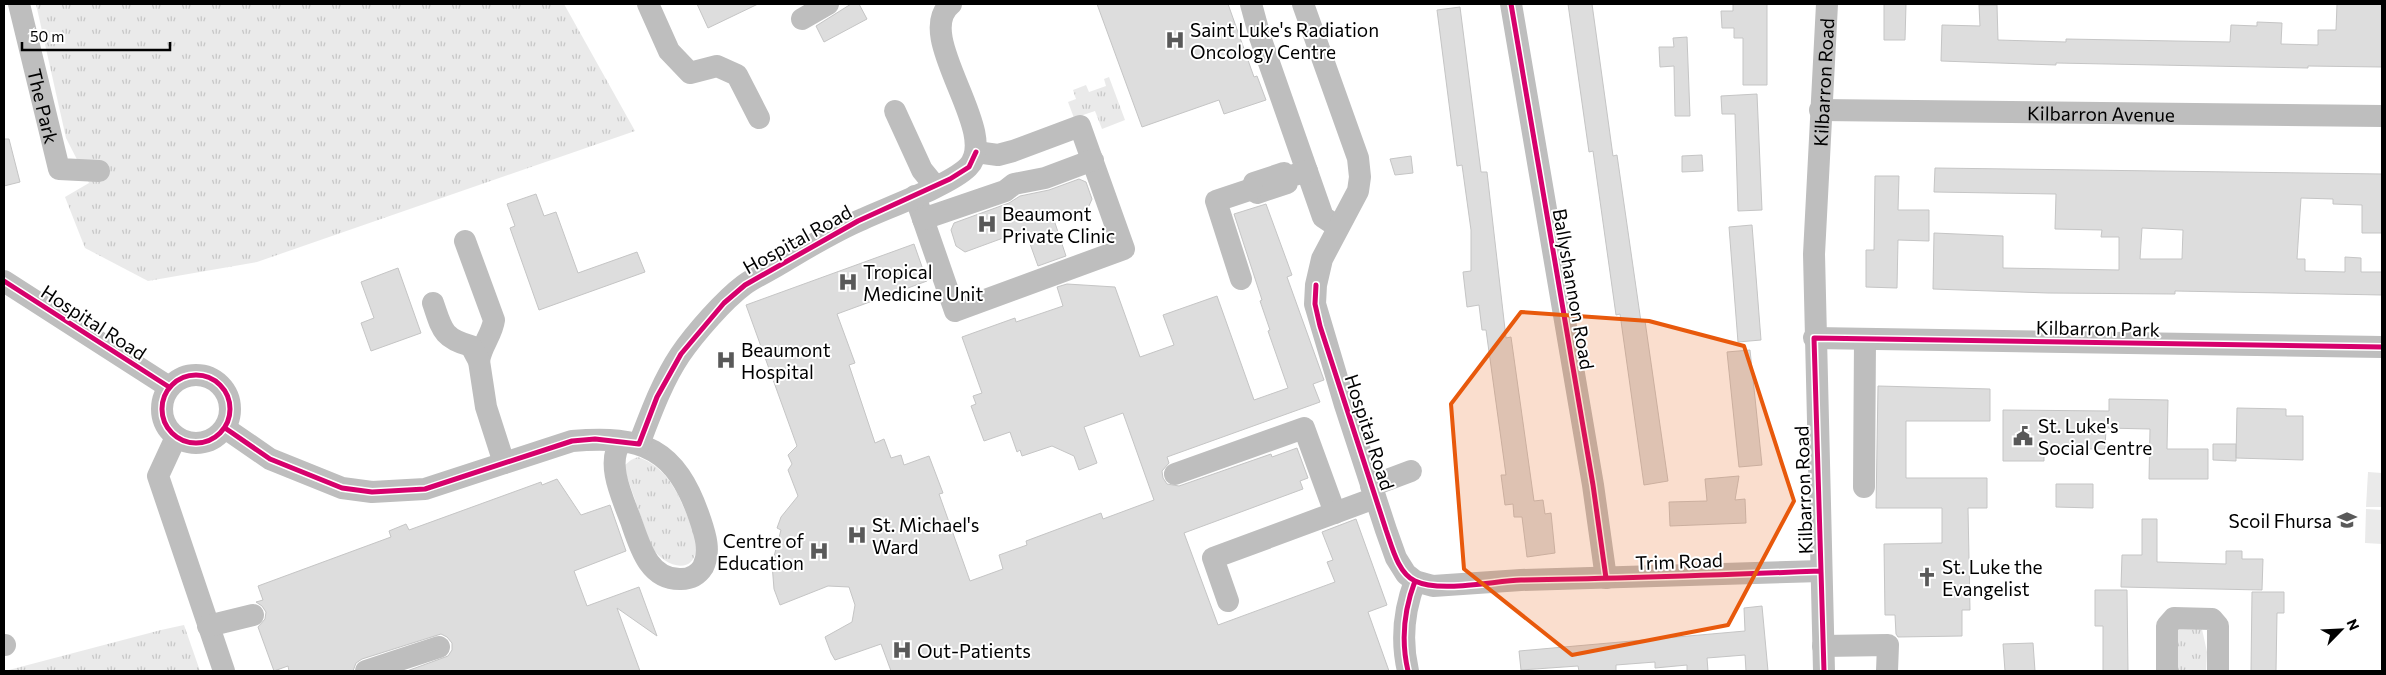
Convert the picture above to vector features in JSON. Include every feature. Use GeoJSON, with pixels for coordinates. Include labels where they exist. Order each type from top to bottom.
{"type":"FeatureCollection","features":[{"type":"Feature","properties":{"kind":"street","name":"The Park"},"geometry":{"type":"LineString","coordinates":[[20,4],[59,169],[99,171]]}},
{"type":"Feature","properties":{"kind":"street"},"geometry":{"type":"LineString","coordinates":[[648,4],[669,51],[690,73],[717,66],[737,74],[759,118]]}},
{"type":"Feature","properties":{"kind":"street"},"geometry":{"type":"LineString","coordinates":[[802,19],[828,4]]}},
{"type":"Feature","properties":{"kind":"street"},"geometry":{"type":"LineString","coordinates":[[915,196],[955,311],[1124,249],[1080,126],[998,155],[976,152],[975,131],[941,39],[943,18],[951,4]]}},
{"type":"Feature","properties":{"kind":"street"},"geometry":{"type":"LineString","coordinates":[[1251,4],[1297,174],[1323,217],[1338,227]]}},
{"type":"Feature","properties":{"kind":"street","name":"Hospital Road"},"geometry":{"type":"LineString","coordinates":[[1303,4],[1358,158],[1360,177],[1358,191],[1322,259],[1316,285],[1315,304],[1320,326],[1396,558],[1406,574],[1415,581]]}},
{"type":"Feature","properties":{"kind":"street","name":"Ballyshannon Road"},"geometry":{"type":"LineString","coordinates":[[1511,4],[1599,524],[1606,578]]}},
{"type":"Feature","properties":{"kind":"street","name":"Kilbarron Road"},"geometry":{"type":"LineString","coordinates":[[1824,671],[1814,338],[1814,254],[1826,4]]}},
{"type":"Feature","properties":{"kind":"street","name":"Kilbarron Avenue"},"geometry":{"type":"LineString","coordinates":[[1820,110],[2382,116]]}},
{"type":"Feature","properties":{"kind":"street"},"geometry":{"type":"LineString","coordinates":[[895,111],[922,170],[935,186]]}},
{"type":"Feature","properties":{"kind":"street","name":"Hospital Road"},"geometry":{"type":"LineString","coordinates":[[630,443],[671,462],[694,502],[706,537],[707,552],[703,566],[698,574],[688,579],[669,579],[656,572],[643,554],[624,502],[616,468],[615,450],[630,443],[681,354],[724,303],[745,285],[815,243],[935,186],[969,166],[976,152]]}},
{"type":"Feature","properties":{"kind":"street"},"geometry":{"type":"LineString","coordinates":[[923,219],[1005,191],[1014,184],[1045,178],[1093,160]]}},
{"type":"Feature","properties":{"kind":"street"},"geometry":{"type":"LineString","coordinates":[[1241,279],[1216,201],[1252,189],[1257,192],[1287,183],[1297,174]]}},
{"type":"Feature","properties":{"kind":"street"},"geometry":{"type":"LineString","coordinates":[[465,241],[494,320],[493,328],[480,350],[479,361],[486,407],[504,463]]}},
{"type":"Feature","properties":{"kind":"street","name":"Hospital Road"},"geometry":{"type":"LineString","coordinates":[[4,280],[169,387]]}},
{"type":"Feature","properties":{"kind":"street"},"geometry":{"type":"LineString","coordinates":[[433,303],[443,331],[450,339],[471,346],[479,361]]}},
{"type":"Feature","properties":{"kind":"street","name":"Kilbarron Park"},"geometry":{"type":"LineString","coordinates":[[1814,338],[2382,347]]}},
{"type":"Feature","properties":{"kind":"street"},"geometry":{"type":"LineString","coordinates":[[1864,487],[1865,339]]}},
{"type":"Feature","properties":{"kind":"street"},"geometry":{"type":"LineString","coordinates":[[196,374],[208,376],[219,383],[228,394],[231,407],[225,428],[210,440],[197,443],[184,441],[176,437],[164,422],[162,410],[164,396],[169,387],[182,377],[196,374]]}},
{"type":"Feature","properties":{"kind":"street"},"geometry":{"type":"LineString","coordinates":[[225,428],[270,458],[342,488],[372,492],[425,488],[572,441],[595,439],[630,443]]}},
{"type":"Feature","properties":{"kind":"street"},"geometry":{"type":"LineString","coordinates":[[1176,474],[1304,428],[1334,513]]}},
{"type":"Feature","properties":{"kind":"street"},"geometry":{"type":"LineString","coordinates":[[176,437],[158,476],[224,671]]}},
{"type":"Feature","properties":{"kind":"street"},"geometry":{"type":"LineString","coordinates":[[1228,601],[1213,558],[1334,513],[1411,471]]}},
{"type":"Feature","properties":{"kind":"street","name":"Trim Road"},"geometry":{"type":"LineString","coordinates":[[1415,581],[1433,586],[1821,571]]}},
{"type":"Feature","properties":{"kind":"street"},"geometry":{"type":"LineString","coordinates":[[1408,671],[1403,651],[1406,614],[1415,581]]}},
{"type":"Feature","properties":{"kind":"street"},"geometry":{"type":"LineString","coordinates":[[208,626],[254,615]]}},
{"type":"Feature","properties":{"kind":"street"},"geometry":{"type":"LineString","coordinates":[[2167,671],[2167,626],[2174,618],[2212,618],[2218,626],[2218,671]]}},
{"type":"Feature","properties":{"kind":"street"},"geometry":{"type":"LineString","coordinates":[[1823,646],[1888,645],[1887,671]]}},
{"type":"Feature","properties":{"kind":"street"},"geometry":{"type":"LineString","coordinates":[[366,671],[438,646]]}},
{"type":"Feature","properties":{"kind":"highlighted area"},"geometry":{"type":"Polygon","coordinates":[[[1521,312],[1649,321],[1744,346],[1794,501],[1728,625],[1572,655],[1464,569],[1451,404],[1521,312]]]}},
{"type":"Feature","properties":{"kind":"green space"},"geometry":{"type":"Polygon","coordinates":[[[36,4],[564,4],[635,131],[257,262],[148,281],[85,248],[65,197],[89,183],[66,138],[36,4]]]}},
{"type":"Feature","properties":{"kind":"green space"},"geometry":{"type":"Polygon","coordinates":[[[1109,77],[1125,120],[1102,129],[1095,111],[1074,118],[1068,102],[1076,99],[1073,90],[1086,85],[1089,92],[1106,86],[1104,79],[1109,77]]]}},
{"type":"Feature","properties":{"kind":"green space"},"geometry":{"type":"Polygon","coordinates":[[[638,457],[657,468],[671,482],[694,530],[696,549],[694,558],[683,566],[669,563],[662,559],[649,542],[625,471],[625,465],[638,457]]]}},
{"type":"Feature","properties":{"kind":"green space"},"geometry":{"type":"Polygon","coordinates":[[[2368,472],[2382,473],[2382,507],[2366,507],[2368,472]]]}},
{"type":"Feature","properties":{"kind":"green space"},"geometry":{"type":"Polygon","coordinates":[[[2366,509],[2382,510],[2382,544],[2365,543],[2366,509]]]}},
{"type":"Feature","properties":{"kind":"green space"},"geometry":{"type":"Polygon","coordinates":[[[184,625],[200,671],[5,671],[161,630],[184,625]]]}},
{"type":"Feature","properties":{"kind":"green space"},"geometry":{"type":"Polygon","coordinates":[[[2176,629],[2202,629],[2207,652],[2206,671],[2172,671],[2176,629]]]}},
{"type":"Feature","properties":{"kind":"building"},"geometry":{"type":"Polygon","coordinates":[[[697,4],[758,4],[708,28],[697,4]]]}},
{"type":"Feature","properties":{"kind":"building"},"geometry":{"type":"Polygon","coordinates":[[[851,4],[859,4],[867,19],[824,42],[816,26],[851,4]]]}},
{"type":"Feature","properties":{"kind":"building","name":"Saint Luke's Radiation Oncology Centre"},"geometry":{"type":"Polygon","coordinates":[[[1097,4],[1228,4],[1254,77],[1257,76],[1266,100],[1224,114],[1219,100],[1142,127],[1097,4]]]}},
{"type":"Feature","properties":{"kind":"building"},"geometry":{"type":"Polygon","coordinates":[[[1568,4],[1592,4],[1613,156],[1617,155],[1641,322],[1645,321],[1668,481],[1644,485],[1620,314],[1616,315],[1593,151],[1589,152],[1568,4]]]}},
{"type":"Feature","properties":{"kind":"building"},"geometry":{"type":"Polygon","coordinates":[[[1733,4],[1767,4],[1767,85],[1743,85],[1743,38],[1734,38],[1734,28],[1722,28],[1721,11],[1733,11],[1733,4]]]}},
{"type":"Feature","properties":{"kind":"building"},"geometry":{"type":"Polygon","coordinates":[[[1884,4],[1906,4],[1905,40],[1884,40],[1884,4]]]}},
{"type":"Feature","properties":{"kind":"building"},"geometry":{"type":"Polygon","coordinates":[[[2337,4],[2382,4],[2382,67],[2308,66],[2308,68],[2056,63],[2056,65],[1941,61],[1942,25],[1980,26],[1979,5],[1997,5],[1998,40],[2066,42],[2066,39],[2230,42],[2231,25],[2257,26],[2257,22],[2282,23],[2281,44],[2318,45],[2318,30],[2336,30],[2337,4]]]}},
{"type":"Feature","properties":{"kind":"building"},"geometry":{"type":"Polygon","coordinates":[[[1460,7],[1481,172],[1487,172],[1506,338],[1511,337],[1534,501],[1543,500],[1545,514],[1551,513],[1555,553],[1527,557],[1522,517],[1514,517],[1513,504],[1505,505],[1501,475],[1506,475],[1486,330],[1482,330],[1479,305],[1467,307],[1463,272],[1471,271],[1471,230],[1462,165],[1457,166],[1437,10],[1460,7]]]}},
{"type":"Feature","properties":{"kind":"building"},"geometry":{"type":"Polygon","coordinates":[[[1687,37],[1690,116],[1675,116],[1674,66],[1660,67],[1659,47],[1674,47],[1673,38],[1687,37]]]}},
{"type":"Feature","properties":{"kind":"building"},"geometry":{"type":"Polygon","coordinates":[[[1757,94],[1762,210],[1738,211],[1735,114],[1722,114],[1721,96],[1757,94]]]}},
{"type":"Feature","properties":{"kind":"building"},"geometry":{"type":"Polygon","coordinates":[[[4,139],[9,139],[20,182],[4,186],[4,139]]]}},
{"type":"Feature","properties":{"kind":"building"},"geometry":{"type":"Polygon","coordinates":[[[1702,155],[1703,171],[1682,172],[1682,156],[1702,155]]]}},
{"type":"Feature","properties":{"kind":"building"},"geometry":{"type":"Polygon","coordinates":[[[1411,156],[1413,173],[1395,175],[1390,159],[1411,156]]]}},
{"type":"Feature","properties":{"kind":"building"},"geometry":{"type":"Polygon","coordinates":[[[1935,168],[2382,174],[2382,233],[2362,233],[2362,205],[2333,204],[2333,199],[2301,198],[2297,259],[2305,259],[2305,271],[2345,272],[2345,257],[2361,258],[2361,272],[2382,272],[2382,295],[2175,291],[2175,294],[2048,293],[1933,289],[1934,233],[2003,236],[2003,268],[2119,270],[2119,237],[2101,237],[2102,230],[2055,229],[2056,194],[1934,192],[1935,168]],[[2142,228],[2140,259],[2182,259],[2183,230],[2142,228]]]}},
{"type":"Feature","properties":{"kind":"building"},"geometry":{"type":"Polygon","coordinates":[[[1875,176],[1899,176],[1898,210],[1929,210],[1929,241],[1898,240],[1897,288],[1866,287],[1866,250],[1874,250],[1875,176]]]}},
{"type":"Feature","properties":{"kind":"building","name":"Beaumont Private Clinic"},"geometry":{"type":"Polygon","coordinates":[[[1079,179],[1086,182],[1092,199],[1088,208],[1054,220],[1066,256],[1038,266],[1025,230],[965,252],[956,246],[951,230],[954,223],[1009,203],[1020,196],[1049,190],[1079,179]]]}},
{"type":"Feature","properties":{"kind":"building"},"geometry":{"type":"Polygon","coordinates":[[[536,194],[544,216],[556,212],[578,273],[637,252],[645,272],[539,310],[510,228],[515,226],[507,204],[536,194]]]}},
{"type":"Feature","properties":{"kind":"building"},"geometry":{"type":"Polygon","coordinates":[[[1266,204],[1292,275],[1287,277],[1324,380],[1313,384],[1320,402],[1167,457],[1169,463],[1162,471],[1163,478],[1167,484],[1179,486],[1271,454],[1272,457],[1297,448],[1308,478],[1300,481],[1303,489],[1184,533],[1218,625],[1335,582],[1327,562],[1333,560],[1322,532],[1356,519],[1387,605],[1368,612],[1389,671],[891,671],[881,644],[835,660],[831,653],[825,637],[852,622],[855,605],[849,587],[828,586],[780,605],[774,589],[772,564],[781,530],[777,528],[781,517],[798,496],[788,470],[792,464],[788,455],[797,446],[746,305],[914,244],[927,281],[837,314],[855,363],[849,365],[875,443],[884,439],[891,458],[901,455],[904,465],[929,456],[943,493],[939,494],[970,581],[1003,569],[999,555],[1027,545],[1026,541],[1101,513],[1103,519],[1154,500],[1123,413],[1084,427],[1097,463],[1079,470],[1074,456],[1052,446],[1022,456],[1020,450],[1017,452],[1010,432],[984,441],[971,406],[976,404],[973,396],[982,393],[962,337],[1015,318],[1016,322],[1063,306],[1057,287],[1067,284],[1115,287],[1140,357],[1174,345],[1163,315],[1217,296],[1254,400],[1288,388],[1268,331],[1270,330],[1260,301],[1262,300],[1234,214],[1266,204]]]}},
{"type":"Feature","properties":{"kind":"building"},"geometry":{"type":"Polygon","coordinates":[[[1752,225],[1761,340],[1738,342],[1729,227],[1752,225]]]}},
{"type":"Feature","properties":{"kind":"building"},"geometry":{"type":"Polygon","coordinates":[[[398,268],[421,333],[371,351],[361,323],[374,318],[361,282],[398,268]]]}},
{"type":"Feature","properties":{"kind":"building"},"geometry":{"type":"Polygon","coordinates":[[[1750,350],[1762,465],[1739,467],[1727,352],[1750,350]]]}},
{"type":"Feature","properties":{"kind":"building"},"geometry":{"type":"Polygon","coordinates":[[[1878,386],[1990,389],[1990,421],[1906,421],[1906,478],[1987,478],[1987,508],[1968,508],[1970,610],[1962,610],[1962,636],[1898,637],[1896,634],[1895,615],[1885,615],[1884,544],[1942,543],[1942,508],[1876,508],[1878,386]]]}},
{"type":"Feature","properties":{"kind":"building"},"geometry":{"type":"Polygon","coordinates":[[[2109,399],[2168,400],[2167,449],[2208,449],[2208,479],[2149,479],[2150,429],[2106,428],[2105,449],[2044,449],[2044,461],[2003,461],[2003,410],[2109,411],[2109,399]]]}},
{"type":"Feature","properties":{"kind":"building"},"geometry":{"type":"Polygon","coordinates":[[[2237,408],[2286,409],[2286,416],[2303,416],[2303,460],[2236,458],[2237,408]]]}},
{"type":"Feature","properties":{"kind":"building"},"geometry":{"type":"Polygon","coordinates":[[[2213,444],[2236,444],[2236,461],[2213,460],[2213,444]]]}},
{"type":"Feature","properties":{"kind":"building"},"geometry":{"type":"Polygon","coordinates":[[[1739,476],[1735,500],[1745,499],[1746,523],[1670,526],[1669,502],[1707,501],[1705,479],[1739,476]]]}},
{"type":"Feature","properties":{"kind":"building"},"geometry":{"type":"Polygon","coordinates":[[[557,479],[581,515],[610,505],[626,551],[574,571],[587,606],[639,587],[657,636],[617,608],[640,671],[407,671],[448,656],[452,650],[452,643],[441,634],[362,659],[356,663],[353,671],[289,671],[288,666],[274,671],[258,627],[265,619],[266,612],[256,602],[263,600],[258,586],[391,537],[389,531],[406,524],[409,530],[541,482],[542,485],[557,479]]]}},
{"type":"Feature","properties":{"kind":"building"},"geometry":{"type":"Polygon","coordinates":[[[2056,484],[2093,484],[2093,508],[2056,507],[2056,484]]]}},
{"type":"Feature","properties":{"kind":"building"},"geometry":{"type":"Polygon","coordinates":[[[2142,519],[2157,519],[2157,562],[2226,564],[2226,551],[2242,551],[2242,559],[2263,559],[2262,590],[2121,587],[2122,555],[2142,555],[2142,519]]]}},
{"type":"Feature","properties":{"kind":"building"},"geometry":{"type":"Polygon","coordinates":[[[2095,590],[2127,590],[2128,671],[2103,671],[2103,626],[2095,626],[2095,590]]]}},
{"type":"Feature","properties":{"kind":"building"},"geometry":{"type":"Polygon","coordinates":[[[2252,592],[2284,592],[2284,613],[2277,613],[2276,671],[2251,671],[2252,592]]]}},
{"type":"Feature","properties":{"kind":"building"},"geometry":{"type":"Polygon","coordinates":[[[1762,606],[1768,671],[1746,671],[1745,655],[1707,658],[1708,671],[1687,671],[1687,665],[1655,668],[1655,662],[1616,665],[1616,671],[1579,671],[1578,666],[1521,670],[1519,651],[1745,631],[1744,608],[1762,606]]]}},
{"type":"Feature","properties":{"kind":"building"},"geometry":{"type":"Polygon","coordinates":[[[2033,643],[2035,671],[2005,671],[2003,644],[2033,643]]]}},
{"type":"Feature","properties":{"kind":"cycle path"},"geometry":{"type":"LineString","coordinates":[[1511,4],[1593,485],[1606,578]]}},
{"type":"Feature","properties":{"kind":"cycle path"},"geometry":{"type":"LineString","coordinates":[[225,428],[270,459],[342,488],[372,492],[425,489],[572,441],[595,439],[639,444],[657,397],[681,354],[724,303],[745,285],[858,221],[950,179],[969,167],[976,152]]}},
{"type":"Feature","properties":{"kind":"cycle path"},"geometry":{"type":"LineString","coordinates":[[4,281],[169,387]]}},
{"type":"Feature","properties":{"kind":"cycle path"},"geometry":{"type":"LineString","coordinates":[[1316,285],[1315,304],[1320,326],[1396,559],[1404,572],[1415,581],[1438,586],[1452,586],[1521,580],[1821,571]]}},
{"type":"Feature","properties":{"kind":"cycle path"},"geometry":{"type":"LineString","coordinates":[[1824,671],[1814,338],[2382,347]]}},
{"type":"Feature","properties":{"kind":"cycle path"},"geometry":{"type":"LineString","coordinates":[[203,375],[215,381],[224,390],[230,402],[230,409],[228,422],[220,433],[203,443],[189,443],[172,433],[164,422],[162,402],[172,385],[183,377],[203,375]]}},
{"type":"Feature","properties":{"kind":"cycle path"},"geometry":{"type":"LineString","coordinates":[[1408,671],[1404,637],[1408,603],[1415,581]]}},
{"type":"Feature","properties":{"kind":"place","name":"Saint Luke's Radiation Oncology Centre"},"geometry":{"type":"Point","coordinates":[1175,40]}},
{"type":"Feature","properties":{"kind":"place","name":"Beaumont Private Clinic"},"geometry":{"type":"Point","coordinates":[987,224]}},
{"type":"Feature","properties":{"kind":"place","name":"Tropical Medicine Unit"},"geometry":{"type":"Point","coordinates":[848,282]}},
{"type":"Feature","properties":{"kind":"place","name":"Beaumont Hospital"},"geometry":{"type":"Point","coordinates":[726,360]}},
{"type":"Feature","properties":{"kind":"place","name":"St. Luke's Social Centre"},"geometry":{"type":"Point","coordinates":[2023,436]}},
{"type":"Feature","properties":{"kind":"place","name":"Scoil Fhursa"},"geometry":{"type":"Point","coordinates":[2347,520]}},
{"type":"Feature","properties":{"kind":"place","name":"St. Michael's Ward"},"geometry":{"type":"Point","coordinates":[857,535]}},
{"type":"Feature","properties":{"kind":"place","name":"Centre of Education"},"geometry":{"type":"Point","coordinates":[819,551]}},
{"type":"Feature","properties":{"kind":"place","name":"St. Luke the Evangelist"},"geometry":{"type":"Point","coordinates":[1927,577]}},
{"type":"Feature","properties":{"kind":"place","name":"Out-Patients"},"geometry":{"type":"Point","coordinates":[902,650]}}]}
